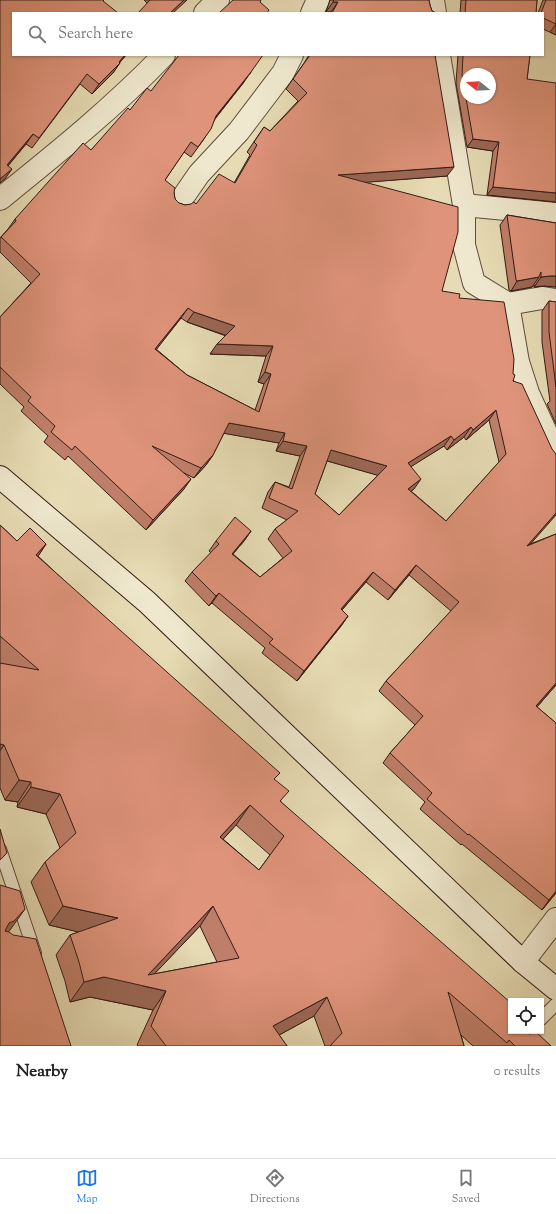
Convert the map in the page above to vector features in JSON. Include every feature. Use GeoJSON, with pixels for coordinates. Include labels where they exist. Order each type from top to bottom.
{"type":"FeatureCollection","features":[{"type":"Feature","properties":{"kind":"street"},"geometry":{"type":"LineString","coordinates":[[206,12],[218,0]]}},
{"type":"Feature","properties":{"kind":"street"},"geometry":{"type":"LineString","coordinates":[[312,12],[318,0]]}},
{"type":"Feature","properties":{"kind":"street"},"geometry":{"type":"LineString","coordinates":[[433,0],[435,12]]}},
{"type":"Feature","properties":{"kind":"street"},"geometry":{"type":"LineString","coordinates":[[0,199],[136,85],[163,56]]}},
{"type":"Feature","properties":{"kind":"street"},"geometry":{"type":"LineString","coordinates":[[179,203],[199,174],[239,131],[283,73],[292,56]]}},
{"type":"Feature","properties":{"kind":"street"},"geometry":{"type":"LineString","coordinates":[[439,56],[464,205],[464,245],[474,283],[508,304],[542,298],[556,300]]}},
{"type":"Feature","properties":{"kind":"street"},"geometry":{"type":"LineString","coordinates":[[464,205],[556,214]]}},
{"type":"Feature","properties":{"kind":"street"},"geometry":{"type":"LineString","coordinates":[[508,304],[518,362],[528,393],[556,454]]}},
{"type":"Feature","properties":{"kind":"street"},"geometry":{"type":"LineString","coordinates":[[0,477],[147,602],[523,962],[556,989]]}},
{"type":"Feature","properties":{"kind":"street"},"geometry":{"type":"LineString","coordinates":[[523,962],[556,919]]}},
{"type":"Feature","properties":{"kind":"lane"},"geometry":{"type":"LineString","coordinates":[[0,849],[37,959],[22,953]]}},
{"type":"Feature","properties":{"kind":"lane"},"geometry":{"type":"LineString","coordinates":[[544,1016],[556,1004]]}},
{"type":"Feature","properties":{"kind":"lane"},"geometry":{"type":"LineString","coordinates":[[515,1046],[527,1034]]}},
{"type":"Feature","properties":{"kind":"building"},"geometry":{"type":"Polygon","coordinates":[[[0,0],[104,0],[103,1],[117,12],[12,12],[12,56],[124,56],[119,62],[120,63],[99,84],[87,74],[39,138],[33,134],[7,165],[12,169],[0,179],[0,0]]]}},
{"type":"Feature","properties":{"kind":"building"},"geometry":{"type":"Polygon","coordinates":[[[150,0],[184,0],[171,12],[139,12],[150,0]]]}},
{"type":"Feature","properties":{"kind":"building"},"geometry":{"type":"Polygon","coordinates":[[[233,0],[261,0],[260,2],[269,10],[268,12],[220,12],[233,0]]]}},
{"type":"Feature","properties":{"kind":"building"},"geometry":{"type":"Polygon","coordinates":[[[334,0],[429,0],[432,11],[434,12],[333,12],[338,2],[333,2],[334,0]]]}},
{"type":"Feature","properties":{"kind":"building"},"geometry":{"type":"Polygon","coordinates":[[[466,0],[537,0],[536,12],[465,12],[466,0]]]}},
{"type":"Feature","properties":{"kind":"building"},"geometry":{"type":"Polygon","coordinates":[[[546,0],[556,0],[556,24],[544,18],[544,12],[541,12],[546,0]]]}},
{"type":"Feature","properties":{"kind":"building"},"geometry":{"type":"Polygon","coordinates":[[[178,56],[262,56],[216,116],[211,129],[198,147],[191,142],[165,180],[175,188],[175,199],[179,203],[185,205],[194,202],[196,204],[219,174],[235,183],[257,145],[254,142],[264,127],[270,131],[307,93],[293,79],[309,56],[435,56],[454,167],[338,175],[458,207],[458,232],[442,291],[460,294],[459,298],[504,302],[514,359],[513,374],[515,375],[513,381],[522,384],[552,449],[556,454],[556,513],[527,546],[556,534],[556,683],[536,706],[556,723],[556,891],[549,900],[469,834],[468,835],[427,799],[432,793],[390,753],[423,716],[386,681],[459,602],[416,565],[395,590],[373,572],[341,609],[348,616],[304,671],[269,643],[273,639],[219,593],[216,596],[192,572],[219,544],[216,541],[235,517],[251,531],[232,554],[260,577],[292,551],[275,529],[298,511],[269,498],[275,482],[292,489],[307,446],[283,441],[285,433],[229,423],[213,455],[201,468],[152,446],[191,479],[153,520],[75,446],[72,450],[51,432],[55,426],[28,401],[31,397],[0,367],[0,317],[40,274],[1,237],[16,221],[15,219],[83,143],[91,150],[128,108],[130,110],[147,88],[151,91],[178,56]],[[188,308],[155,349],[187,375],[259,412],[271,374],[265,372],[273,346],[217,344],[235,326],[194,312],[188,308]],[[496,410],[473,430],[471,427],[454,440],[451,436],[408,463],[421,479],[408,489],[446,521],[506,454],[496,410]],[[331,450],[315,494],[339,515],[387,466],[331,450]]]}},
{"type":"Feature","properties":{"kind":"building"},"geometry":{"type":"Polygon","coordinates":[[[463,56],[530,56],[527,79],[556,83],[556,193],[493,187],[499,142],[473,139],[467,104],[496,104],[496,68],[462,68],[463,56]]]}},
{"type":"Feature","properties":{"kind":"building"},"geometry":{"type":"Polygon","coordinates":[[[507,215],[556,223],[556,276],[541,277],[541,272],[539,277],[516,280],[507,215]]]}},
{"type":"Feature","properties":{"kind":"building"},"geometry":{"type":"Polygon","coordinates":[[[549,301],[556,302],[556,387],[549,332],[549,301]]]}},
{"type":"Feature","properties":{"kind":"building"},"geometry":{"type":"Polygon","coordinates":[[[0,525],[17,541],[30,528],[46,544],[36,555],[280,773],[274,779],[289,791],[280,801],[508,1000],[508,1034],[538,1034],[551,1046],[515,1046],[509,1040],[507,1043],[448,992],[464,1046],[330,1046],[342,1033],[327,997],[273,1026],[287,1046],[166,1046],[151,1026],[166,991],[104,977],[84,982],[70,935],[118,918],[63,906],[45,862],[76,833],[60,794],[31,787],[31,782],[19,780],[4,745],[0,744],[0,663],[39,670],[0,636],[0,525]],[[250,805],[220,837],[259,870],[284,836],[250,805]],[[213,906],[148,975],[239,958],[213,906]]]}},
{"type":"Feature","properties":{"kind":"building"},"geometry":{"type":"Polygon","coordinates":[[[0,829],[7,853],[0,860],[0,829]]]}},
{"type":"Feature","properties":{"kind":"building"},"geometry":{"type":"Polygon","coordinates":[[[0,885],[20,891],[25,909],[14,921],[9,923],[5,931],[13,935],[36,939],[71,1046],[0,1046],[0,885]]]}}]}
